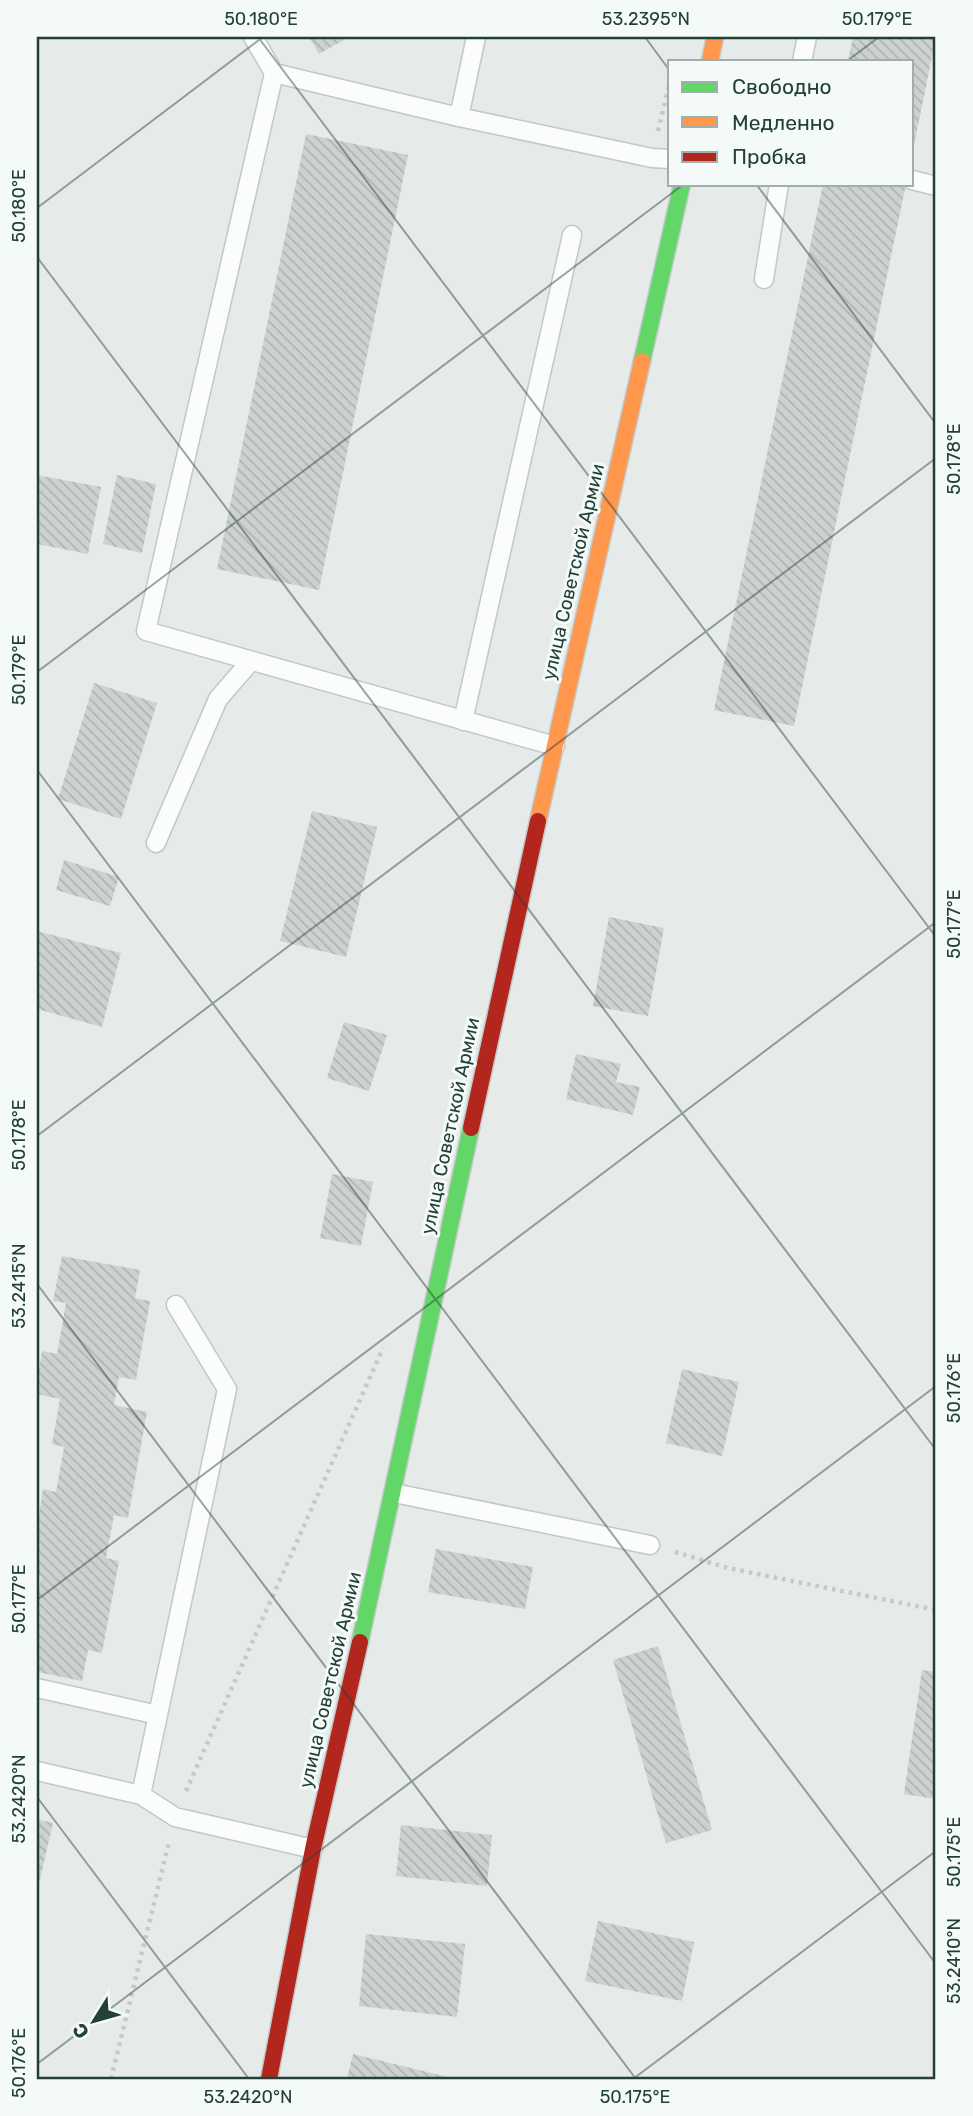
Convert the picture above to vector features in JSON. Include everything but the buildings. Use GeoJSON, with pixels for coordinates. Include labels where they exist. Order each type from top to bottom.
{"type":"FeatureCollection","features":[{"type":"Feature","properties":{"kind":"street"},"geometry":{"type":"LineString","coordinates":[[710,60],[716,37]]}},
{"type":"Feature","properties":{"kind":"street","name":"улица Советской Армии"},"geometry":{"type":"LineString","coordinates":[[269,2079],[313,1849],[394,1493],[555,746],[682,186]]}},
{"type":"Feature","properties":{"kind":"lane"},"geometry":{"type":"LineString","coordinates":[[253,37],[274,73],[146,631],[555,746]]}},
{"type":"Feature","properties":{"kind":"lane"},"geometry":{"type":"LineString","coordinates":[[459,117],[475,37]]}},
{"type":"Feature","properties":{"kind":"lane"},"geometry":{"type":"LineString","coordinates":[[802,60],[807,37]]}},
{"type":"Feature","properties":{"kind":"lane"},"geometry":{"type":"LineString","coordinates":[[274,73],[459,117],[652,158],[668,159]]}},
{"type":"Feature","properties":{"kind":"lane"},"geometry":{"type":"LineString","coordinates":[[914,180],[936,186]]}},
{"type":"Feature","properties":{"kind":"lane"},"geometry":{"type":"LineString","coordinates":[[764,279],[779,186]]}},
{"type":"Feature","properties":{"kind":"lane"},"geometry":{"type":"LineString","coordinates":[[463,721],[572,235]]}},
{"type":"Feature","properties":{"kind":"lane"},"geometry":{"type":"LineString","coordinates":[[156,843],[218,699],[251,661]]}},
{"type":"Feature","properties":{"kind":"lane"},"geometry":{"type":"LineString","coordinates":[[141,1794],[227,1389],[176,1305]]}},
{"type":"Feature","properties":{"kind":"lane"},"geometry":{"type":"LineString","coordinates":[[394,1493],[650,1545]]}},
{"type":"Feature","properties":{"kind":"lane"},"geometry":{"type":"LineString","coordinates":[[37,1688],[158,1715]]}},
{"type":"Feature","properties":{"kind":"lane"},"geometry":{"type":"LineString","coordinates":[[37,1771],[141,1794],[175,1817],[313,1849]]}},
{"type":"Feature","properties":{"kind":"path"},"geometry":{"type":"LineString","coordinates":[[652,158],[668,90]]}},
{"type":"Feature","properties":{"kind":"path"},"geometry":{"type":"LineString","coordinates":[[111,2079],[175,1817],[384,1346]]}},
{"type":"Feature","properties":{"kind":"path"},"geometry":{"type":"LineString","coordinates":[[650,1545],[728,1568],[936,1610]]}},
{"type":"Feature","properties":{"kind":"traffic: fast"},"geometry":{"type":"LineString","coordinates":[[642,361],[682,186]]}},
{"type":"Feature","properties":{"kind":"traffic: fast"},"geometry":{"type":"LineString","coordinates":[[360,1642],[471,1128]]}},
{"type":"Feature","properties":{"kind":"traffic: slow"},"geometry":{"type":"LineString","coordinates":[[710,60],[715,37]]}},
{"type":"Feature","properties":{"kind":"traffic: slow"},"geometry":{"type":"LineString","coordinates":[[538,821],[642,361]]}},
{"type":"Feature","properties":{"kind":"traffic: jam"},"geometry":{"type":"LineString","coordinates":[[471,1128],[538,821]]}},
{"type":"Feature","properties":{"kind":"traffic: jam"},"geometry":{"type":"LineString","coordinates":[[269,2079],[313,1849],[360,1642]]}}]}
